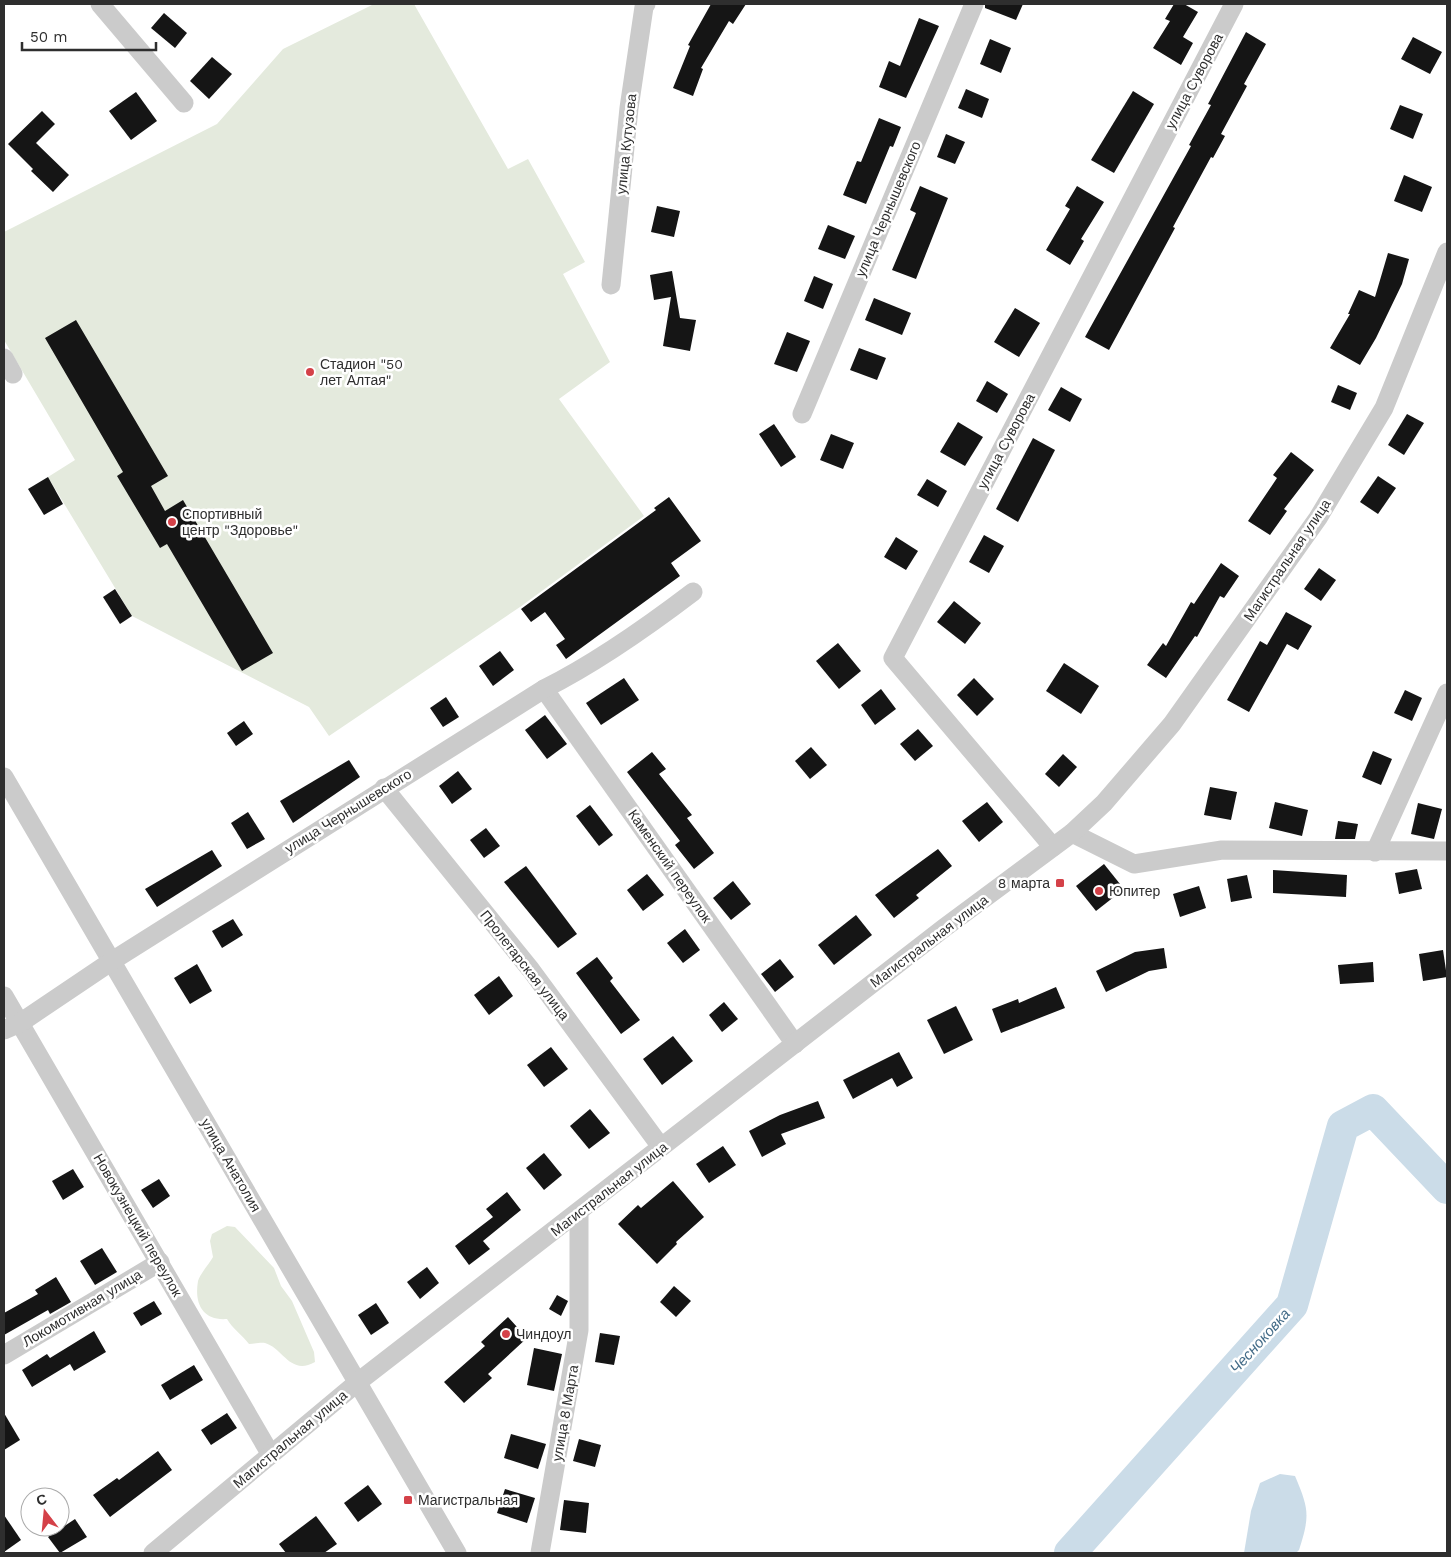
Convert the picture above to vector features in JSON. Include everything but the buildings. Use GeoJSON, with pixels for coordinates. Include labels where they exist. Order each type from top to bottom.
{"type":"FeatureCollection","features":[{"type":"Feature","properties":{"kind":"street"},"geometry":{"type":"LineString","coordinates":[[100,4],[184,103]]}},
{"type":"Feature","properties":{"kind":"street","name":"улица Чернышевского"},"geometry":{"type":"LineString","coordinates":[[802,414],[974,4]]}},
{"type":"Feature","properties":{"kind":"street","name":"улица Суворова"},"geometry":{"type":"LineString","coordinates":[[1053,847],[893,658],[1234,4]]}},
{"type":"Feature","properties":{"kind":"street","name":"улица Кутузова"},"geometry":{"type":"LineString","coordinates":[[611,285],[640,5]]}},
{"type":"Feature","properties":{"kind":"street","name":"Магистральная улица"},"geometry":{"type":"LineString","coordinates":[[153,1553],[358,1382],[579,1213],[661,1147],[1072,833],[1104,804],[1172,724],[1318,518],[1384,408],[1447,252]]}},
{"type":"Feature","properties":{"kind":"street","name":"улица Чернышевского"},"geometry":{"type":"LineString","coordinates":[[12,1026],[384,788],[544,689],[566,678],[665,613],[693,592]]}},
{"type":"Feature","properties":{"kind":"street","name":"Каменский переулок"},"geometry":{"type":"LineString","coordinates":[[544,689],[795,1044]]}},
{"type":"Feature","properties":{"kind":"street"},"geometry":{"type":"LineString","coordinates":[[1375,852],[1447,693]]}},
{"type":"Feature","properties":{"kind":"street","name":"улица Анатолия"},"geometry":{"type":"LineString","coordinates":[[4,777],[458,1553]]}},
{"type":"Feature","properties":{"kind":"street","name":"Пролетарская улица"},"geometry":{"type":"LineString","coordinates":[[384,788],[531,970],[661,1147]]}},
{"type":"Feature","properties":{"kind":"street"},"geometry":{"type":"LineString","coordinates":[[1072,833],[1134,864],[1222,850],[1447,851]]}},
{"type":"Feature","properties":{"kind":"street","name":"Новокузнецкий переулок"},"geometry":{"type":"LineString","coordinates":[[4,996],[12,1026],[160,1262],[271,1455]]}},
{"type":"Feature","properties":{"kind":"street","name":"улица 8 Марта"},"geometry":{"type":"LineString","coordinates":[[540,1553],[579,1330],[579,1213]]}},
{"type":"Feature","properties":{"kind":"street","name":"Локомотивная улица"},"geometry":{"type":"LineString","coordinates":[[4,1355],[160,1262]]}},
{"type":"Feature","properties":{"kind":"shaded area","name":"Стадион \"50 лет Алтая\""},"geometry":{"type":"Polygon","coordinates":[[[374,4],[414,4],[508,169],[528,159],[585,262],[563,274],[610,362],[559,399],[644,516],[520,607],[329,736],[309,707],[132,616],[48,477],[75,460],[4,340],[4,232],[217,124],[283,49],[374,4]]]}},
{"type":"Feature","properties":{"kind":"shaded area"},"geometry":{"type":"Polygon","coordinates":[[[227,1226],[235,1227],[274,1268],[281,1286],[292,1301],[314,1352],[315,1362],[299,1366],[287,1360],[277,1350],[265,1343],[249,1344],[227,1319],[212,1317],[202,1309],[197,1297],[198,1281],[213,1257],[210,1241],[212,1234],[227,1226]]]}},
{"type":"Feature","properties":{"kind":"water"},"geometry":{"type":"Polygon","coordinates":[[[1280,1474],[1295,1476],[1305,1505],[1305,1529],[1299,1550],[1296,1553],[1244,1553],[1251,1511],[1260,1483],[1280,1474]]]}},
{"type":"Feature","properties":{"kind":"waterway","name":"Чесноковка"},"geometry":{"type":"LineString","coordinates":[[1070,1553],[1292,1305],[1343,1126],[1373,1110],[1447,1188]]}},
{"type":"Feature","properties":{"kind":"place","name":"Стадион \"50 лет Алтая\""},"geometry":{"type":"Point","coordinates":[310,372]}},
{"type":"Feature","properties":{"kind":"place","name":"Спортивный центр \"Здоровье\""},"geometry":{"type":"Point","coordinates":[172,522]}},
{"type":"Feature","properties":{"kind":"place","name":"8 марта"},"geometry":{"type":"Point","coordinates":[1060,883]}},
{"type":"Feature","properties":{"kind":"place","name":"Юпитер"},"geometry":{"type":"Point","coordinates":[1099,891]}},
{"type":"Feature","properties":{"kind":"place","name":"Чиндоул"},"geometry":{"type":"Point","coordinates":[506,1334]}},
{"type":"Feature","properties":{"kind":"place","name":"Магистральная"},"geometry":{"type":"Point","coordinates":[408,1500]}}]}
